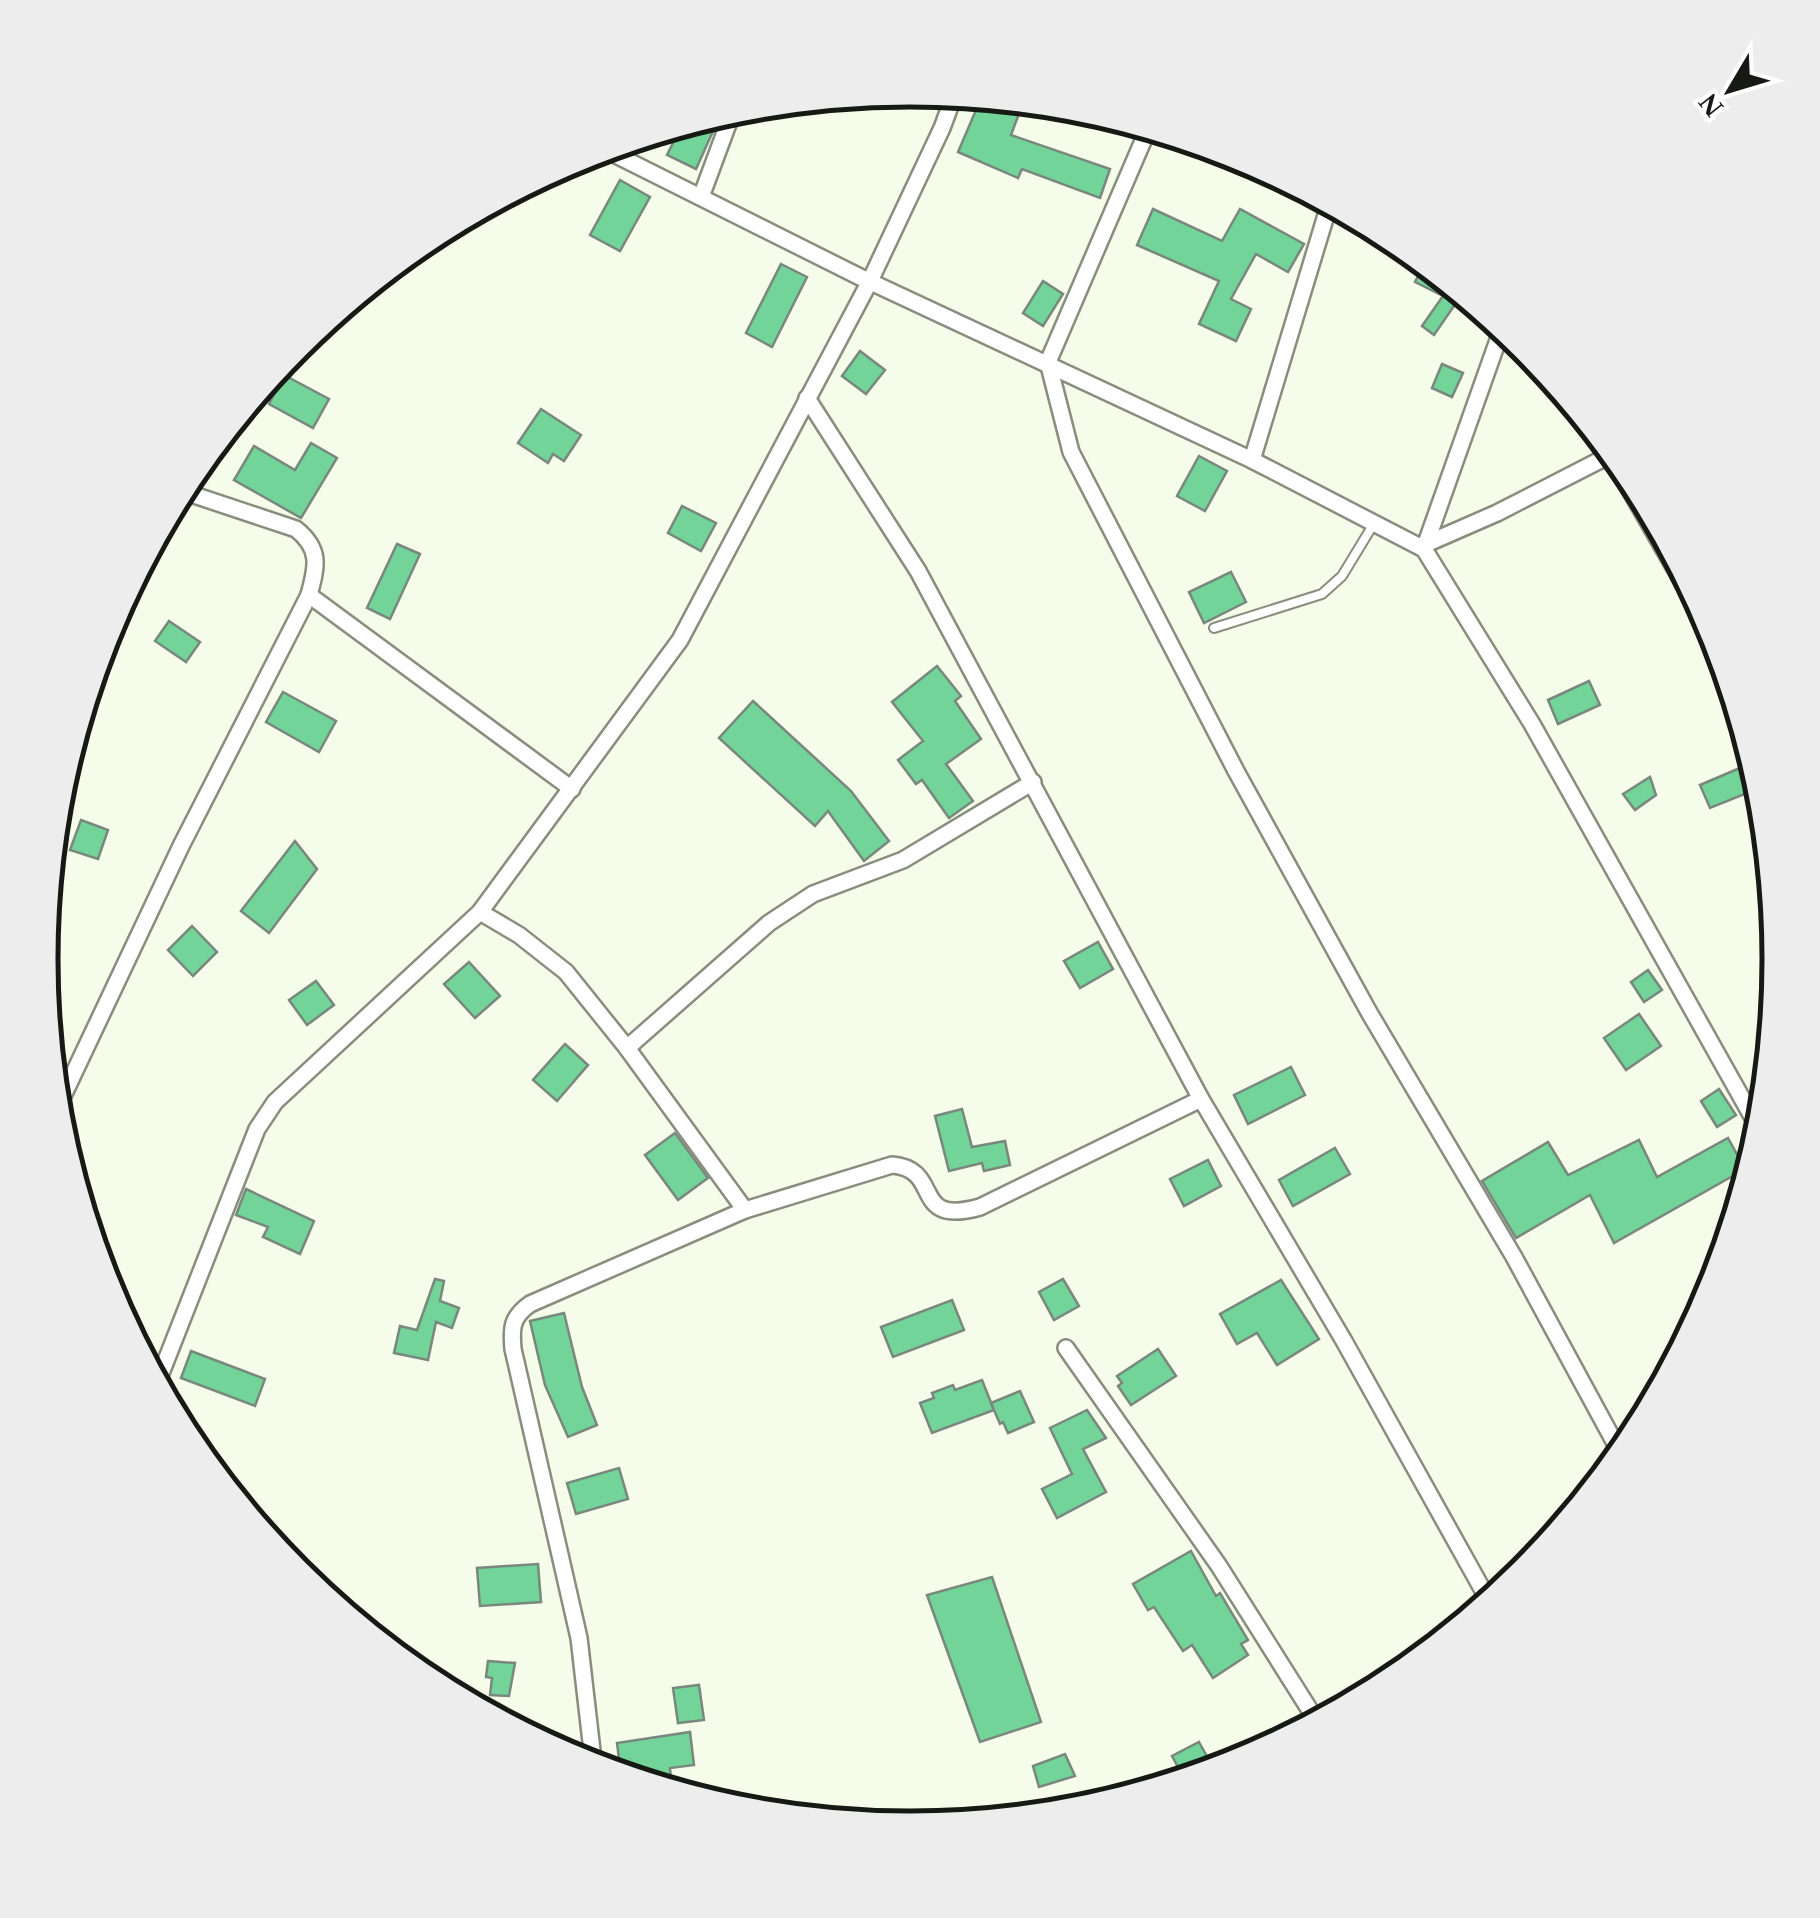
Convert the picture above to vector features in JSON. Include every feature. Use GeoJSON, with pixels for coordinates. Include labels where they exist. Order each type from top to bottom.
{"type":"FeatureCollection","features":[{"type":"Feature","properties":{"kind":"street"},"geometry":{"type":"LineString","coordinates":[[163,1368],[257,1129],[275,1102],[480,912],[680,640],[870,281],[949,108]]}},
{"type":"Feature","properties":{"kind":"street"},"geometry":{"type":"LineString","coordinates":[[701,197],[727,127]]}},
{"type":"Feature","properties":{"kind":"street"},"geometry":{"type":"LineString","coordinates":[[1144,140],[1048,362],[1071,452],[1227,754],[1370,1014],[1514,1257],[1614,1440]]}},
{"type":"Feature","properties":{"kind":"street"},"geometry":{"type":"LineString","coordinates":[[621,157],[870,281],[1252,460],[1372,525],[1425,546],[1532,724],[1748,1110]]}},
{"type":"Feature","properties":{"kind":"street"},"geometry":{"type":"LineString","coordinates":[[1252,460],[1326,215]]}},
{"type":"Feature","properties":{"kind":"street"},"geometry":{"type":"LineString","coordinates":[[1425,546],[1497,342]]}},
{"type":"Feature","properties":{"kind":"street"},"geometry":{"type":"LineString","coordinates":[[807,398],[918,571],[1201,1100],[1344,1340],[1482,1590]]}},
{"type":"Feature","properties":{"kind":"street"},"geometry":{"type":"LineString","coordinates":[[1425,546],[1601,460]]}},
{"type":"Feature","properties":{"kind":"street"},"geometry":{"type":"LineString","coordinates":[[68,1086],[181,846],[310,594],[318,564],[316,552],[296,528],[195,495]]}},
{"type":"Feature","properties":{"kind":"street"},"geometry":{"type":"LineString","coordinates":[[310,594],[572,789]]}},
{"type":"Feature","properties":{"kind":"street"},"geometry":{"type":"LineString","coordinates":[[627,1048],[769,922],[814,894],[903,860],[1032,782]]}},
{"type":"Feature","properties":{"kind":"street"},"geometry":{"type":"LineString","coordinates":[[480,912],[519,935],[566,972],[627,1048],[745,1210]]}},
{"type":"Feature","properties":{"kind":"street"},"geometry":{"type":"LineString","coordinates":[[592,1750],[579,1638],[511,1329],[516,1314],[530,1304],[745,1210],[892,1165],[906,1166],[918,1175],[933,1203],[944,1212],[959,1213],[980,1207],[1201,1100]]}},
{"type":"Feature","properties":{"kind":"street"},"geometry":{"type":"LineString","coordinates":[[1066,1348],[1219,1566],[1310,1711]]}},
{"type":"Feature","properties":{"kind":"lane"},"geometry":{"type":"LineString","coordinates":[[1214,628],[1322,594],[1342,576],[1372,525]]}},
{"type":"Feature","properties":{"kind":"building"},"geometry":{"type":"Polygon","coordinates":[[[976,109],[1019,114],[1011,135],[1110,169],[1100,198],[1022,169],[1018,178],[958,152],[976,109]]]}},
{"type":"Feature","properties":{"kind":"building"},"geometry":{"type":"Polygon","coordinates":[[[713,130],[696,169],[667,155],[674,140],[713,130]]]}},
{"type":"Feature","properties":{"kind":"building"},"geometry":{"type":"Polygon","coordinates":[[[620,180],[650,197],[620,251],[590,235],[620,180]]]}},
{"type":"Feature","properties":{"kind":"building"},"geometry":{"type":"Polygon","coordinates":[[[1153,209],[1222,241],[1240,209],[1304,244],[1288,272],[1256,254],[1231,299],[1251,309],[1236,341],[1199,324],[1219,281],[1137,245],[1153,209]]]}},
{"type":"Feature","properties":{"kind":"building"},"geometry":{"type":"Polygon","coordinates":[[[781,264],[807,277],[772,347],[746,333],[781,264]]]}},
{"type":"Feature","properties":{"kind":"building"},"geometry":{"type":"Polygon","coordinates":[[[1418,275],[1455,304],[1434,335],[1422,326],[1443,296],[1415,282],[1418,275]]]}},
{"type":"Feature","properties":{"kind":"building"},"geometry":{"type":"Polygon","coordinates":[[[1043,281],[1063,294],[1043,326],[1023,313],[1043,281]]]}},
{"type":"Feature","properties":{"kind":"building"},"geometry":{"type":"Polygon","coordinates":[[[860,351],[885,370],[866,394],[842,376],[860,351]]]}},
{"type":"Feature","properties":{"kind":"building"},"geometry":{"type":"Polygon","coordinates":[[[1442,364],[1463,373],[1452,397],[1432,388],[1442,364]]]}},
{"type":"Feature","properties":{"kind":"building"},"geometry":{"type":"Polygon","coordinates":[[[288,377],[329,399],[313,428],[269,404],[288,377]]]}},
{"type":"Feature","properties":{"kind":"building"},"geometry":{"type":"Polygon","coordinates":[[[541,409],[581,435],[564,461],[553,454],[548,463],[518,443],[541,409]]]}},
{"type":"Feature","properties":{"kind":"building"},"geometry":{"type":"Polygon","coordinates":[[[311,443],[337,458],[301,518],[234,480],[254,446],[295,470],[311,443]]]}},
{"type":"Feature","properties":{"kind":"building"},"geometry":{"type":"Polygon","coordinates":[[[1199,456],[1227,471],[1205,511],[1177,496],[1199,456]]]}},
{"type":"Feature","properties":{"kind":"building"},"geometry":{"type":"Polygon","coordinates":[[[682,506],[716,523],[701,551],[668,533],[682,506]]]}},
{"type":"Feature","properties":{"kind":"building"},"geometry":{"type":"Polygon","coordinates":[[[397,544],[420,554],[390,619],[367,608],[397,544]]]}},
{"type":"Feature","properties":{"kind":"building"},"geometry":{"type":"Polygon","coordinates":[[[1231,572],[1246,602],[1204,623],[1189,592],[1231,572]]]}},
{"type":"Feature","properties":{"kind":"building"},"geometry":{"type":"Polygon","coordinates":[[[169,621],[200,642],[186,662],[155,641],[169,621]]]}},
{"type":"Feature","properties":{"kind":"building"},"geometry":{"type":"Polygon","coordinates":[[[937,666],[961,696],[955,701],[981,739],[946,764],[973,801],[949,818],[922,780],[916,784],[898,760],[923,741],[892,702],[937,666]]]}},
{"type":"Feature","properties":{"kind":"building"},"geometry":{"type":"Polygon","coordinates":[[[1589,681],[1600,705],[1558,724],[1548,700],[1589,681]]]}},
{"type":"Feature","properties":{"kind":"building"},"geometry":{"type":"Polygon","coordinates":[[[283,692],[336,721],[319,752],[266,722],[283,692]]]}},
{"type":"Feature","properties":{"kind":"building"},"geometry":{"type":"Polygon","coordinates":[[[753,701],[851,791],[889,841],[864,861],[828,811],[815,826],[719,738],[753,701]]]}},
{"type":"Feature","properties":{"kind":"building"},"geometry":{"type":"Polygon","coordinates":[[[1740,768],[1746,793],[1710,808],[1700,785],[1740,768]]]}},
{"type":"Feature","properties":{"kind":"building"},"geometry":{"type":"Polygon","coordinates":[[[1650,777],[1656,795],[1635,810],[1623,794],[1650,777]]]}},
{"type":"Feature","properties":{"kind":"building"},"geometry":{"type":"Polygon","coordinates":[[[81,820],[108,830],[98,859],[70,850],[81,820]]]}},
{"type":"Feature","properties":{"kind":"building"},"geometry":{"type":"Polygon","coordinates":[[[295,841],[317,869],[269,933],[241,911],[295,841]]]}},
{"type":"Feature","properties":{"kind":"building"},"geometry":{"type":"Polygon","coordinates":[[[192,926],[217,952],[193,976],[168,950],[192,926]]]}},
{"type":"Feature","properties":{"kind":"building"},"geometry":{"type":"Polygon","coordinates":[[[1098,942],[1113,969],[1080,988],[1064,961],[1098,942]]]}},
{"type":"Feature","properties":{"kind":"building"},"geometry":{"type":"Polygon","coordinates":[[[469,962],[500,996],[475,1018],[444,984],[469,962]]]}},
{"type":"Feature","properties":{"kind":"building"},"geometry":{"type":"Polygon","coordinates":[[[1648,970],[1662,990],[1644,1002],[1631,982],[1648,970]]]}},
{"type":"Feature","properties":{"kind":"building"},"geometry":{"type":"Polygon","coordinates":[[[316,981],[334,1005],[307,1025],[289,1000],[316,981]]]}},
{"type":"Feature","properties":{"kind":"building"},"geometry":{"type":"Polygon","coordinates":[[[1639,1014],[1661,1046],[1626,1070],[1604,1038],[1639,1014]]]}},
{"type":"Feature","properties":{"kind":"building"},"geometry":{"type":"Polygon","coordinates":[[[565,1044],[588,1065],[557,1101],[533,1080],[565,1044]]]}},
{"type":"Feature","properties":{"kind":"building"},"geometry":{"type":"Polygon","coordinates":[[[1291,1067],[1305,1095],[1248,1124],[1234,1095],[1291,1067]]]}},
{"type":"Feature","properties":{"kind":"building"},"geometry":{"type":"Polygon","coordinates":[[[1719,1089],[1736,1115],[1717,1127],[1701,1101],[1719,1089]]]}},
{"type":"Feature","properties":{"kind":"building"},"geometry":{"type":"Polygon","coordinates":[[[962,1109],[972,1147],[1005,1141],[1010,1165],[984,1171],[982,1163],[949,1171],[935,1116],[962,1109]]]}},
{"type":"Feature","properties":{"kind":"building"},"geometry":{"type":"Polygon","coordinates":[[[675,1133],[708,1178],[678,1200],[645,1155],[675,1133]]]}},
{"type":"Feature","properties":{"kind":"building"},"geometry":{"type":"Polygon","coordinates":[[[1728,1138],[1738,1157],[1734,1175],[1614,1243],[1590,1195],[1516,1238],[1482,1181],[1548,1142],[1568,1175],[1639,1140],[1657,1177],[1728,1138]]]}},
{"type":"Feature","properties":{"kind":"building"},"geometry":{"type":"Polygon","coordinates":[[[1335,1148],[1350,1174],[1293,1206],[1279,1180],[1335,1148]]]}},
{"type":"Feature","properties":{"kind":"building"},"geometry":{"type":"Polygon","coordinates":[[[1208,1160],[1221,1186],[1184,1206],[1170,1179],[1208,1160]]]}},
{"type":"Feature","properties":{"kind":"building"},"geometry":{"type":"Polygon","coordinates":[[[246,1189],[314,1221],[300,1254],[263,1237],[268,1227],[236,1215],[246,1189]]]}},
{"type":"Feature","properties":{"kind":"building"},"geometry":{"type":"Polygon","coordinates":[[[435,1279],[444,1281],[440,1301],[459,1308],[452,1328],[436,1322],[428,1360],[394,1353],[400,1326],[417,1330],[435,1279]]]}},
{"type":"Feature","properties":{"kind":"building"},"geometry":{"type":"Polygon","coordinates":[[[1063,1279],[1079,1306],[1054,1320],[1039,1292],[1063,1279]]]}},
{"type":"Feature","properties":{"kind":"building"},"geometry":{"type":"Polygon","coordinates":[[[1281,1280],[1319,1339],[1277,1365],[1257,1333],[1237,1344],[1220,1314],[1281,1280]]]}},
{"type":"Feature","properties":{"kind":"building"},"geometry":{"type":"Polygon","coordinates":[[[952,1300],[964,1330],[893,1357],[881,1327],[952,1300]]]}},
{"type":"Feature","properties":{"kind":"building"},"geometry":{"type":"Polygon","coordinates":[[[564,1313],[582,1387],[597,1425],[568,1437],[545,1385],[530,1321],[564,1313]]]}},
{"type":"Feature","properties":{"kind":"building"},"geometry":{"type":"Polygon","coordinates":[[[1158,1349],[1176,1376],[1131,1405],[1118,1386],[1122,1383],[1117,1376],[1158,1349]]]}},
{"type":"Feature","properties":{"kind":"building"},"geometry":{"type":"Polygon","coordinates":[[[191,1351],[265,1379],[255,1406],[181,1378],[191,1351]]]}},
{"type":"Feature","properties":{"kind":"building"},"geometry":{"type":"Polygon","coordinates":[[[982,1380],[994,1410],[932,1433],[920,1403],[934,1398],[932,1393],[953,1385],[955,1390],[982,1380]]]}},
{"type":"Feature","properties":{"kind":"building"},"geometry":{"type":"Polygon","coordinates":[[[1020,1391],[1034,1422],[1008,1433],[991,1403],[1020,1391]]]}},
{"type":"Feature","properties":{"kind":"building"},"geometry":{"type":"Polygon","coordinates":[[[1087,1410],[1106,1438],[1083,1449],[1106,1492],[1057,1518],[1042,1489],[1072,1474],[1050,1428],[1087,1410]]]}},
{"type":"Feature","properties":{"kind":"building"},"geometry":{"type":"Polygon","coordinates":[[[619,1468],[628,1499],[576,1514],[567,1483],[619,1468]]]}},
{"type":"Feature","properties":{"kind":"building"},"geometry":{"type":"Polygon","coordinates":[[[1191,1551],[1216,1596],[1220,1593],[1248,1640],[1241,1644],[1248,1655],[1213,1678],[1192,1645],[1183,1651],[1154,1607],[1148,1610],[1133,1584],[1191,1551]]]}},
{"type":"Feature","properties":{"kind":"building"},"geometry":{"type":"Polygon","coordinates":[[[538,1564],[541,1602],[480,1606],[477,1568],[538,1564]]]}},
{"type":"Feature","properties":{"kind":"building"},"geometry":{"type":"Polygon","coordinates":[[[992,1577],[1041,1722],[980,1742],[927,1595],[992,1577]]]}},
{"type":"Feature","properties":{"kind":"building"},"geometry":{"type":"Polygon","coordinates":[[[488,1661],[515,1663],[509,1696],[490,1695],[488,1661]]]}},
{"type":"Feature","properties":{"kind":"building"},"geometry":{"type":"Polygon","coordinates":[[[699,1685],[704,1720],[678,1723],[673,1688],[699,1685]]]}},
{"type":"Feature","properties":{"kind":"building"},"geometry":{"type":"Polygon","coordinates":[[[690,1732],[694,1765],[670,1768],[671,1777],[619,1760],[617,1743],[690,1732]]]}},
{"type":"Feature","properties":{"kind":"building"},"geometry":{"type":"Polygon","coordinates":[[[1199,1742],[1208,1757],[1178,1768],[1172,1756],[1199,1742]]]}},
{"type":"Feature","properties":{"kind":"building"},"geometry":{"type":"Polygon","coordinates":[[[1065,1754],[1075,1776],[1039,1787],[1033,1766],[1065,1754]]]}}]}
